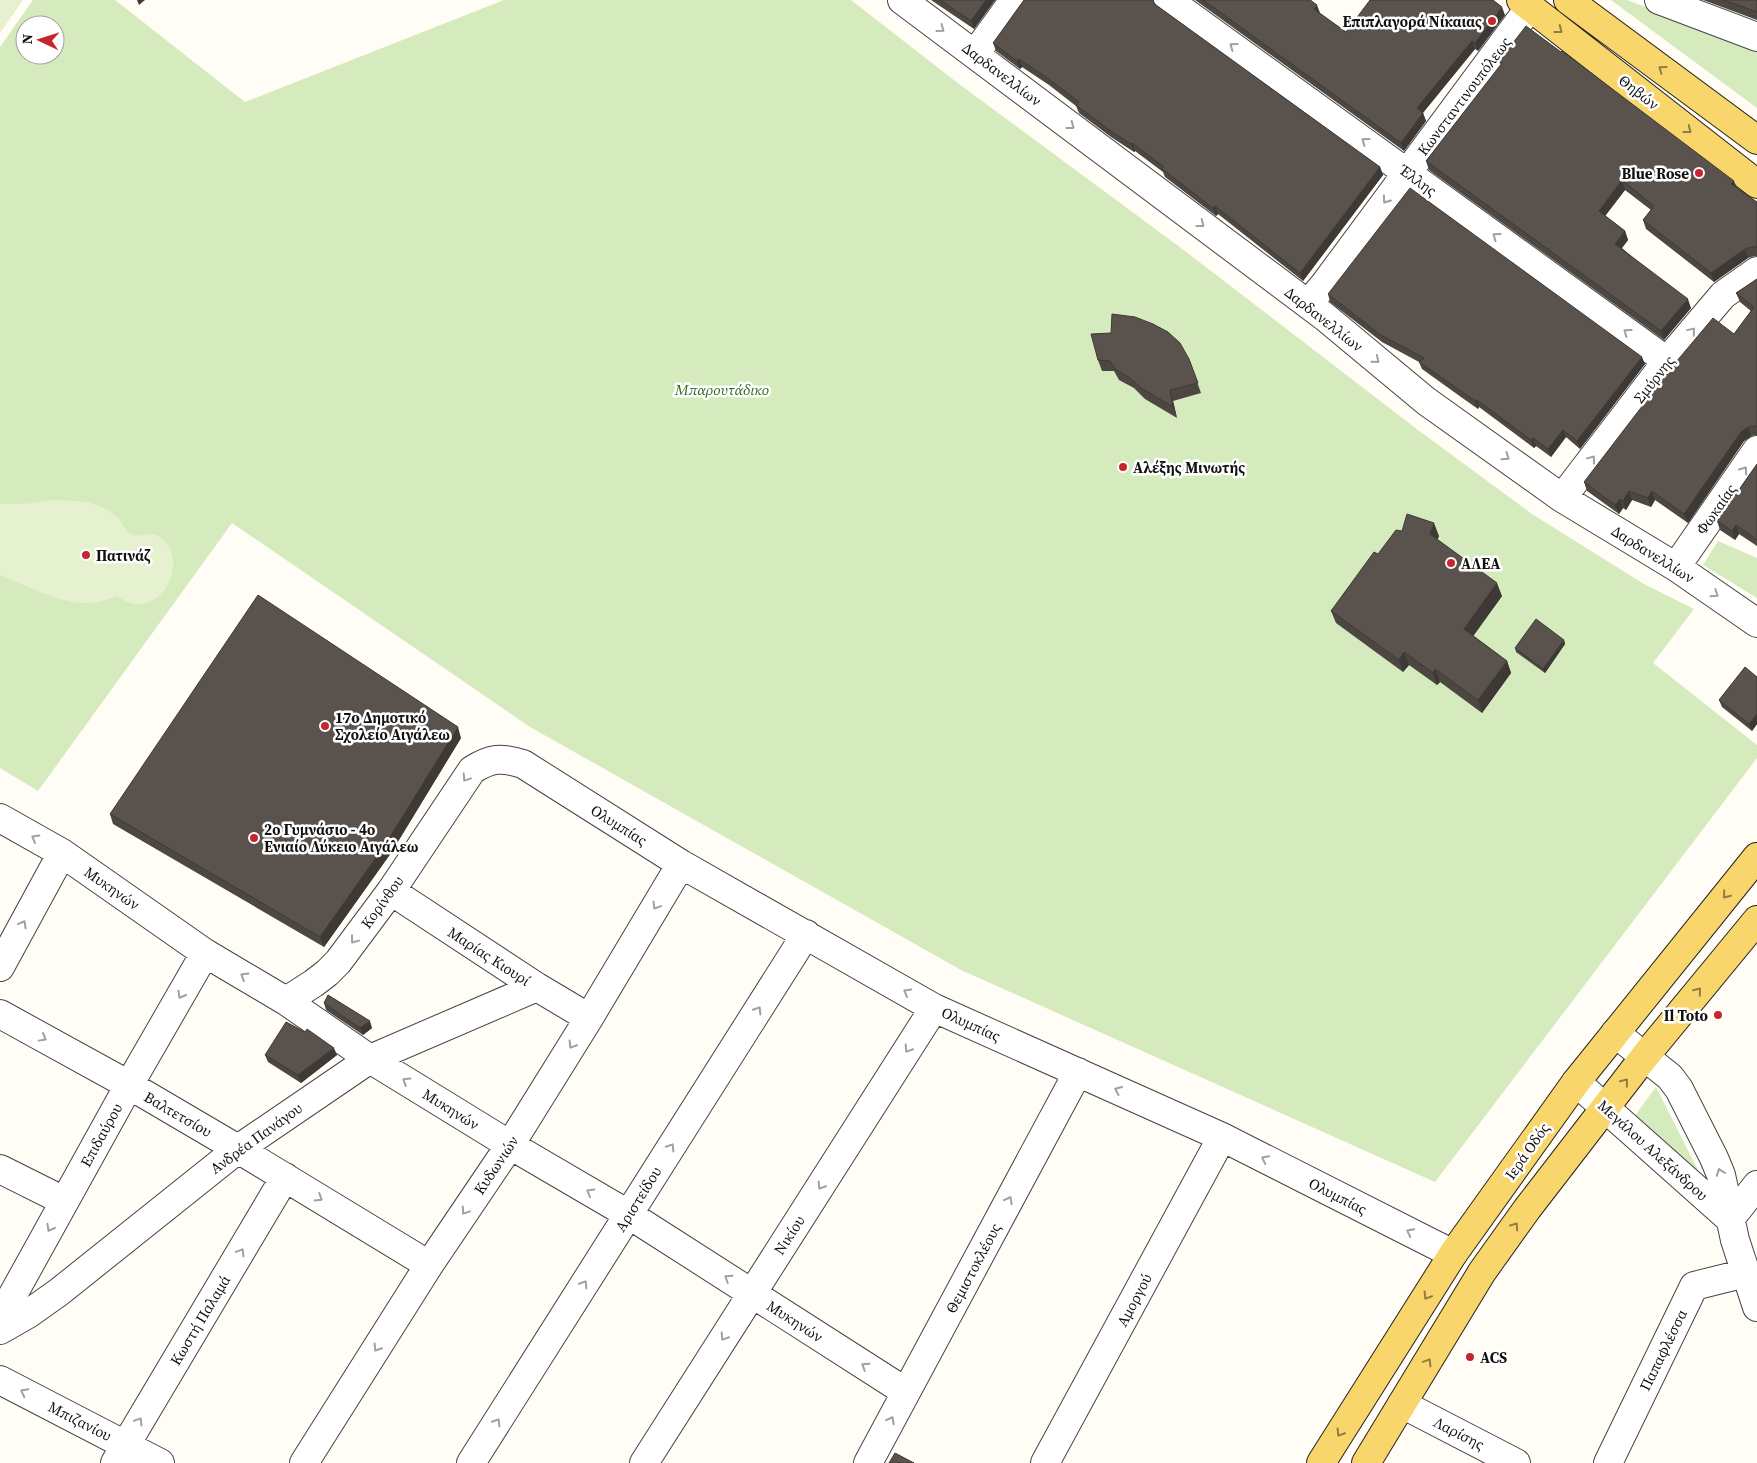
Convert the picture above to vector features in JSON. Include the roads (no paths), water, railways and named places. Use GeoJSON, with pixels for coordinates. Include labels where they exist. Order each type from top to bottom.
{"type":"FeatureCollection","features":[{"type":"Feature","properties":{"kind":"main road","name":"Θηβών"},"geometry":{"type":"LineString","coordinates":[[1568,0],[1757,140]]}},
{"type":"Feature","properties":{"kind":"main road","name":"Θηβών"},"geometry":{"type":"LineString","coordinates":[[1526,4],[1757,184]]}},
{"type":"Feature","properties":{"kind":"main road","name":"Ιερά Οδός"},"geometry":{"type":"LineString","coordinates":[[1321,1463],[1453,1254],[1576,1082],[1757,857]]}},
{"type":"Feature","properties":{"kind":"main road"},"geometry":{"type":"LineString","coordinates":[[1366,1463],[1482,1272],[1527,1209],[1645,1056],[1757,920]]}},
{"type":"Feature","properties":{"kind":"street","name":"Δαρδανελλίων"},"geometry":{"type":"LineString","coordinates":[[902,0],[1308,304],[1426,401],[1562,498],[1676,567],[1757,623]]}},
{"type":"Feature","properties":{"kind":"street"},"geometry":{"type":"LineString","coordinates":[[975,54],[1014,0]]}},
{"type":"Feature","properties":{"kind":"street","name":"Έλλης"},"geometry":{"type":"LineString","coordinates":[[1168,0],[1667,361]]}},
{"type":"Feature","properties":{"kind":"street"},"geometry":{"type":"LineString","coordinates":[[1659,0],[1757,37]]}},
{"type":"Feature","properties":{"kind":"street","name":"Κωνσταντινουπόλεως"},"geometry":{"type":"LineString","coordinates":[[1308,304],[1407,172],[1526,4]]}},
{"type":"Feature","properties":{"kind":"street","name":"Σμύρνης"},"geometry":{"type":"LineString","coordinates":[[1562,498],[1667,361],[1722,294],[1757,271]]}},
{"type":"Feature","properties":{"kind":"street","name":"Φωκαίας"},"geometry":{"type":"LineString","coordinates":[[1676,567],[1757,450]]}},
{"type":"Feature","properties":{"kind":"street","name":"Ολυμπίας"},"geometry":{"type":"LineString","coordinates":[[508,759],[523,764],[681,864],[934,1008],[1222,1137],[1453,1254]]}},
{"type":"Feature","properties":{"kind":"street","name":"Κορίνθου"},"geometry":{"type":"LineString","coordinates":[[286,1001],[327,973],[338,962],[391,891],[472,770],[484,762],[508,759]]}},
{"type":"Feature","properties":{"kind":"street","name":"Μυκηνών"},"geometry":{"type":"LineString","coordinates":[[0,818],[62,853],[205,952],[286,1001],[370,1059],[510,1145],[628,1214],[906,1392]]}},
{"type":"Feature","properties":{"kind":"street"},"geometry":{"type":"LineString","coordinates":[[0,967],[62,853]]}},
{"type":"Feature","properties":{"kind":"street","name":"Κυδωνιών"},"geometry":{"type":"LineString","coordinates":[[304,1463],[429,1266],[510,1145],[681,864]]}},
{"type":"Feature","properties":{"kind":"street","name":"Μαρίας Κιουρί"},"geometry":{"type":"LineString","coordinates":[[391,891],[537,987],[589,1018]]}},
{"type":"Feature","properties":{"kind":"street","name":"Αριστείδου"},"geometry":{"type":"LineString","coordinates":[[471,1463],[806,934]]}},
{"type":"Feature","properties":{"kind":"street","name":"Επιδαύρου"},"geometry":{"type":"LineString","coordinates":[[0,1318],[205,952]]}},
{"type":"Feature","properties":{"kind":"street","name":"Ανδρέα Πανάγου"},"geometry":{"type":"LineString","coordinates":[[0,1330],[28,1314],[59,1292],[238,1149],[370,1059],[537,987]]}},
{"type":"Feature","properties":{"kind":"street","name":"Νικίου"},"geometry":{"type":"LineString","coordinates":[[644,1463],[934,1008]]}},
{"type":"Feature","properties":{"kind":"street","name":"Βαλτετσίου"},"geometry":{"type":"LineString","coordinates":[[0,1014],[129,1085],[238,1149],[429,1266]]}},
{"type":"Feature","properties":{"kind":"street","name":"Μεγάλου Αλεξάνδρου"},"geometry":{"type":"LineString","coordinates":[[1615,1033],[1670,1077],[1679,1090],[1722,1175],[1730,1219],[1757,1305]]}},
{"type":"Feature","properties":{"kind":"street","name":"Θεμιστοκλέους"},"geometry":{"type":"LineString","coordinates":[[868,1463],[1078,1072]]}},
{"type":"Feature","properties":{"kind":"street","name":"Μεγάλου Αλεξάνδρου"},"geometry":{"type":"LineString","coordinates":[[1576,1082],[1730,1219]]}},
{"type":"Feature","properties":{"kind":"street","name":"Αμοργού"},"geometry":{"type":"LineString","coordinates":[[1045,1463],[1222,1137]]}},
{"type":"Feature","properties":{"kind":"street"},"geometry":{"type":"LineString","coordinates":[[0,1170],[64,1201]]}},
{"type":"Feature","properties":{"kind":"street","name":"Κωστή Παλαμά"},"geometry":{"type":"LineString","coordinates":[[120,1454],[285,1178]]}},
{"type":"Feature","properties":{"kind":"street"},"geometry":{"type":"LineString","coordinates":[[1730,1219],[1757,1185]]}},
{"type":"Feature","properties":{"kind":"street","name":"Παπαφλέσσα"},"geometry":{"type":"LineString","coordinates":[[1608,1463],[1694,1286],[1746,1273]]}},
{"type":"Feature","properties":{"kind":"street","name":"Μπιζανίου"},"geometry":{"type":"LineString","coordinates":[[0,1380],[120,1454],[160,1463]]}},
{"type":"Feature","properties":{"kind":"street","name":"Λαρίσης"},"geometry":{"type":"LineString","coordinates":[[1402,1404],[1516,1463]]}},
{"type":"Feature","properties":{"kind":"place","name":"Επιπλαγορά Νίκαιας"},"geometry":{"type":"Point","coordinates":[1492,21]}},
{"type":"Feature","properties":{"kind":"place","name":"Blue Rose"},"geometry":{"type":"Point","coordinates":[1699,173]}},
{"type":"Feature","properties":{"kind":"place","name":"Αλέξης Μινωτής"},"geometry":{"type":"Point","coordinates":[1123,467]}},
{"type":"Feature","properties":{"kind":"place","name":"Πατινάζ"},"geometry":{"type":"Point","coordinates":[86,555]}},
{"type":"Feature","properties":{"kind":"place","name":"ΑΛΕΑ"},"geometry":{"type":"Point","coordinates":[1451,563]}},
{"type":"Feature","properties":{"kind":"place","name":"17o Δημοτικό Σχολείο Αιγάλεω"},"geometry":{"type":"Point","coordinates":[325,726]}},
{"type":"Feature","properties":{"kind":"place","name":"2ο Γυμνάσιο - 4ο Ενιαίο Λύκειο Αιγάλεω"},"geometry":{"type":"Point","coordinates":[254,838]}},
{"type":"Feature","properties":{"kind":"place","name":"Il Toto"},"geometry":{"type":"Point","coordinates":[1718,1015]}},
{"type":"Feature","properties":{"kind":"place","name":"ACS"},"geometry":{"type":"Point","coordinates":[1470,1357]}},
{"type":"Feature","properties":{"kind":"park label","name":"Μπαρουτάδικο"},"geometry":{"type":"Point","coordinates":[722,389]}}]}
